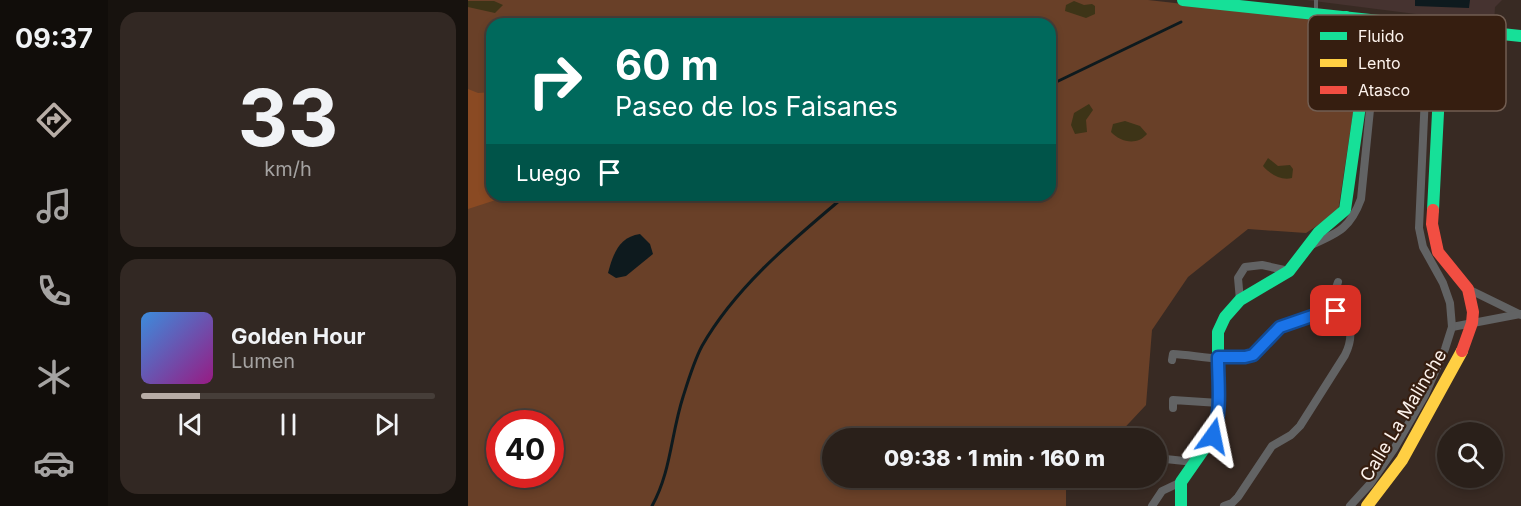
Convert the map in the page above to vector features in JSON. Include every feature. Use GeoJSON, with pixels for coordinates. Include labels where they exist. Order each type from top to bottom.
{"type":"FeatureCollection","features":[{"type":"Feature","properties":{"kind":"street"},"geometry":{"type":"LineString","coordinates":[[1183,0],[1326,15]]}},
{"type":"Feature","properties":{"kind":"street"},"geometry":{"type":"LineString","coordinates":[[1506,34],[1521,36]]}},
{"type":"Feature","properties":{"kind":"street"},"geometry":{"type":"LineString","coordinates":[[1152,506],[1162,491],[1181,482],[1213,436],[1218,421],[1219,404],[1218,332],[1225,317],[1240,300],[1289,272],[1319,232],[1345,210],[1359,111]]}},
{"type":"Feature","properties":{"kind":"street"},"geometry":{"type":"LineString","coordinates":[[1309,246],[1341,230],[1354,218],[1361,199],[1371,111]]}},
{"type":"Feature","properties":{"kind":"street","name":"Calle La Malinche"},"geometry":{"type":"LineString","coordinates":[[1350,506],[1370,484],[1394,449],[1425,395],[1452,327],[1450,303],[1443,284],[1423,247],[1419,228],[1424,111]]}},
{"type":"Feature","properties":{"kind":"street","name":"Calle La Malinche"},"geometry":{"type":"LineString","coordinates":[[1367,506],[1402,460],[1461,354],[1472,323],[1473,312],[1468,289],[1438,252],[1432,224],[1438,111]]}},
{"type":"Feature","properties":{"kind":"street"},"geometry":{"type":"LineString","coordinates":[[1240,300],[1238,278],[1245,267],[1262,265],[1289,272]]}},
{"type":"Feature","properties":{"kind":"street"},"geometry":{"type":"LineString","coordinates":[[1328,311],[1338,282]]}},
{"type":"Feature","properties":{"kind":"street"},"geometry":{"type":"LineString","coordinates":[[1468,289],[1520,314]]}},
{"type":"Feature","properties":{"kind":"street"},"geometry":{"type":"LineString","coordinates":[[1172,360],[1173,354],[1218,357],[1253,355],[1280,327],[1328,311],[1344,315],[1349,322],[1350,344],[1345,356],[1300,426],[1291,435],[1272,446],[1238,498],[1224,506]]}},
{"type":"Feature","properties":{"kind":"street"},"geometry":{"type":"LineString","coordinates":[[1452,327],[1520,314]]}},
{"type":"Feature","properties":{"kind":"street"},"geometry":{"type":"LineString","coordinates":[[1173,408],[1173,400],[1219,404]]}},
{"type":"Feature","properties":{"kind":"street"},"geometry":{"type":"LineString","coordinates":[[1167,459],[1194,462]]}},
{"type":"Feature","properties":{"kind":"street"},"geometry":{"type":"LineString","coordinates":[[1181,482],[1181,506]]}},
{"type":"Feature","properties":{"kind":"lane"},"geometry":{"type":"LineString","coordinates":[[1316,0],[1316,14]]}},
{"type":"Feature","properties":{"kind":"shaded area"},"geometry":{"type":"Polygon","coordinates":[[[468,0],[1148,0],[1308,18],[1308,111],[1353,111],[1338,212],[1306,233],[1248,229],[1188,277],[1152,330],[1146,405],[1124,428],[822,428],[822,488],[1066,488],[1066,506],[468,506],[468,0]]]}},
{"type":"Feature","properties":{"kind":"shaded area"},"geometry":{"type":"Polygon","coordinates":[[[1306,0],[1502,0],[1495,7],[1495,15],[1424,15],[1306,0]]]}},
{"type":"Feature","properties":{"kind":"shaded area"},"geometry":{"type":"Polygon","coordinates":[[[1415,0],[1470,0],[1469,8],[1415,6],[1415,0]]]}},
{"type":"Feature","properties":{"kind":"shaded area"},"geometry":{"type":"Polygon","coordinates":[[[468,89],[478,93],[486,92],[486,201],[493,201],[468,209],[468,89]]]}},
{"type":"Feature","properties":{"kind":"shaded area"},"geometry":{"type":"Polygon","coordinates":[[[640,234],[650,244],[653,254],[626,276],[616,278],[608,273],[612,259],[622,243],[640,234]]]}},
{"type":"Feature","properties":{"kind":"sand"},"geometry":{"type":"Polygon","coordinates":[[[468,1],[494,1],[503,5],[495,13],[468,7],[468,1]]]}},
{"type":"Feature","properties":{"kind":"sand"},"geometry":{"type":"Polygon","coordinates":[[[1074,1],[1084,5],[1092,4],[1095,6],[1095,14],[1086,18],[1065,11],[1066,5],[1074,1]]]}},
{"type":"Feature","properties":{"kind":"sand"},"geometry":{"type":"Polygon","coordinates":[[[1089,104],[1093,110],[1086,120],[1087,132],[1075,134],[1071,125],[1074,113],[1089,104]]]}},
{"type":"Feature","properties":{"kind":"sand"},"geometry":{"type":"Polygon","coordinates":[[[1125,121],[1140,126],[1147,134],[1138,140],[1129,141],[1111,132],[1113,124],[1125,121]]]}},
{"type":"Feature","properties":{"kind":"sand"},"geometry":{"type":"Polygon","coordinates":[[[1268,158],[1278,166],[1290,165],[1293,169],[1292,178],[1280,178],[1269,172],[1263,166],[1268,158]]]}},
{"type":"Feature","properties":{"kind":"waterway"},"geometry":{"type":"LineString","coordinates":[[1056,82],[1181,22]]}},
{"type":"Feature","properties":{"kind":"waterway"},"geometry":{"type":"LineString","coordinates":[[652,506],[663,480],[685,391],[702,346],[716,324],[749,283],[767,264],[839,201]]}},
{"type":"Feature","properties":{"kind":"traffic: fast"},"geometry":{"type":"LineString","coordinates":[[1183,0],[1324,15]]}},
{"type":"Feature","properties":{"kind":"traffic: fast"},"geometry":{"type":"LineString","coordinates":[[1506,34],[1521,36]]}},
{"type":"Feature","properties":{"kind":"traffic: fast"},"geometry":{"type":"LineString","coordinates":[[1181,506],[1181,482],[1213,436],[1218,421],[1218,332],[1225,317],[1240,300],[1289,271],[1319,232],[1345,210],[1359,111]]}},
{"type":"Feature","properties":{"kind":"traffic: fast"},"geometry":{"type":"LineString","coordinates":[[1433,210],[1438,111]]}},
{"type":"Feature","properties":{"kind":"traffic: slow"},"geometry":{"type":"LineString","coordinates":[[1367,506],[1402,460],[1462,351]]}},
{"type":"Feature","properties":{"kind":"traffic: jam"},"geometry":{"type":"LineString","coordinates":[[1433,210],[1432,224],[1438,252],[1468,289],[1473,312],[1472,323],[1462,351]]}},
{"type":"Feature","properties":{"kind":"route"},"geometry":{"type":"LineString","coordinates":[[1213,436],[1218,421],[1218,357],[1253,355],[1280,327],[1328,311],[1336,311]]}}]}
